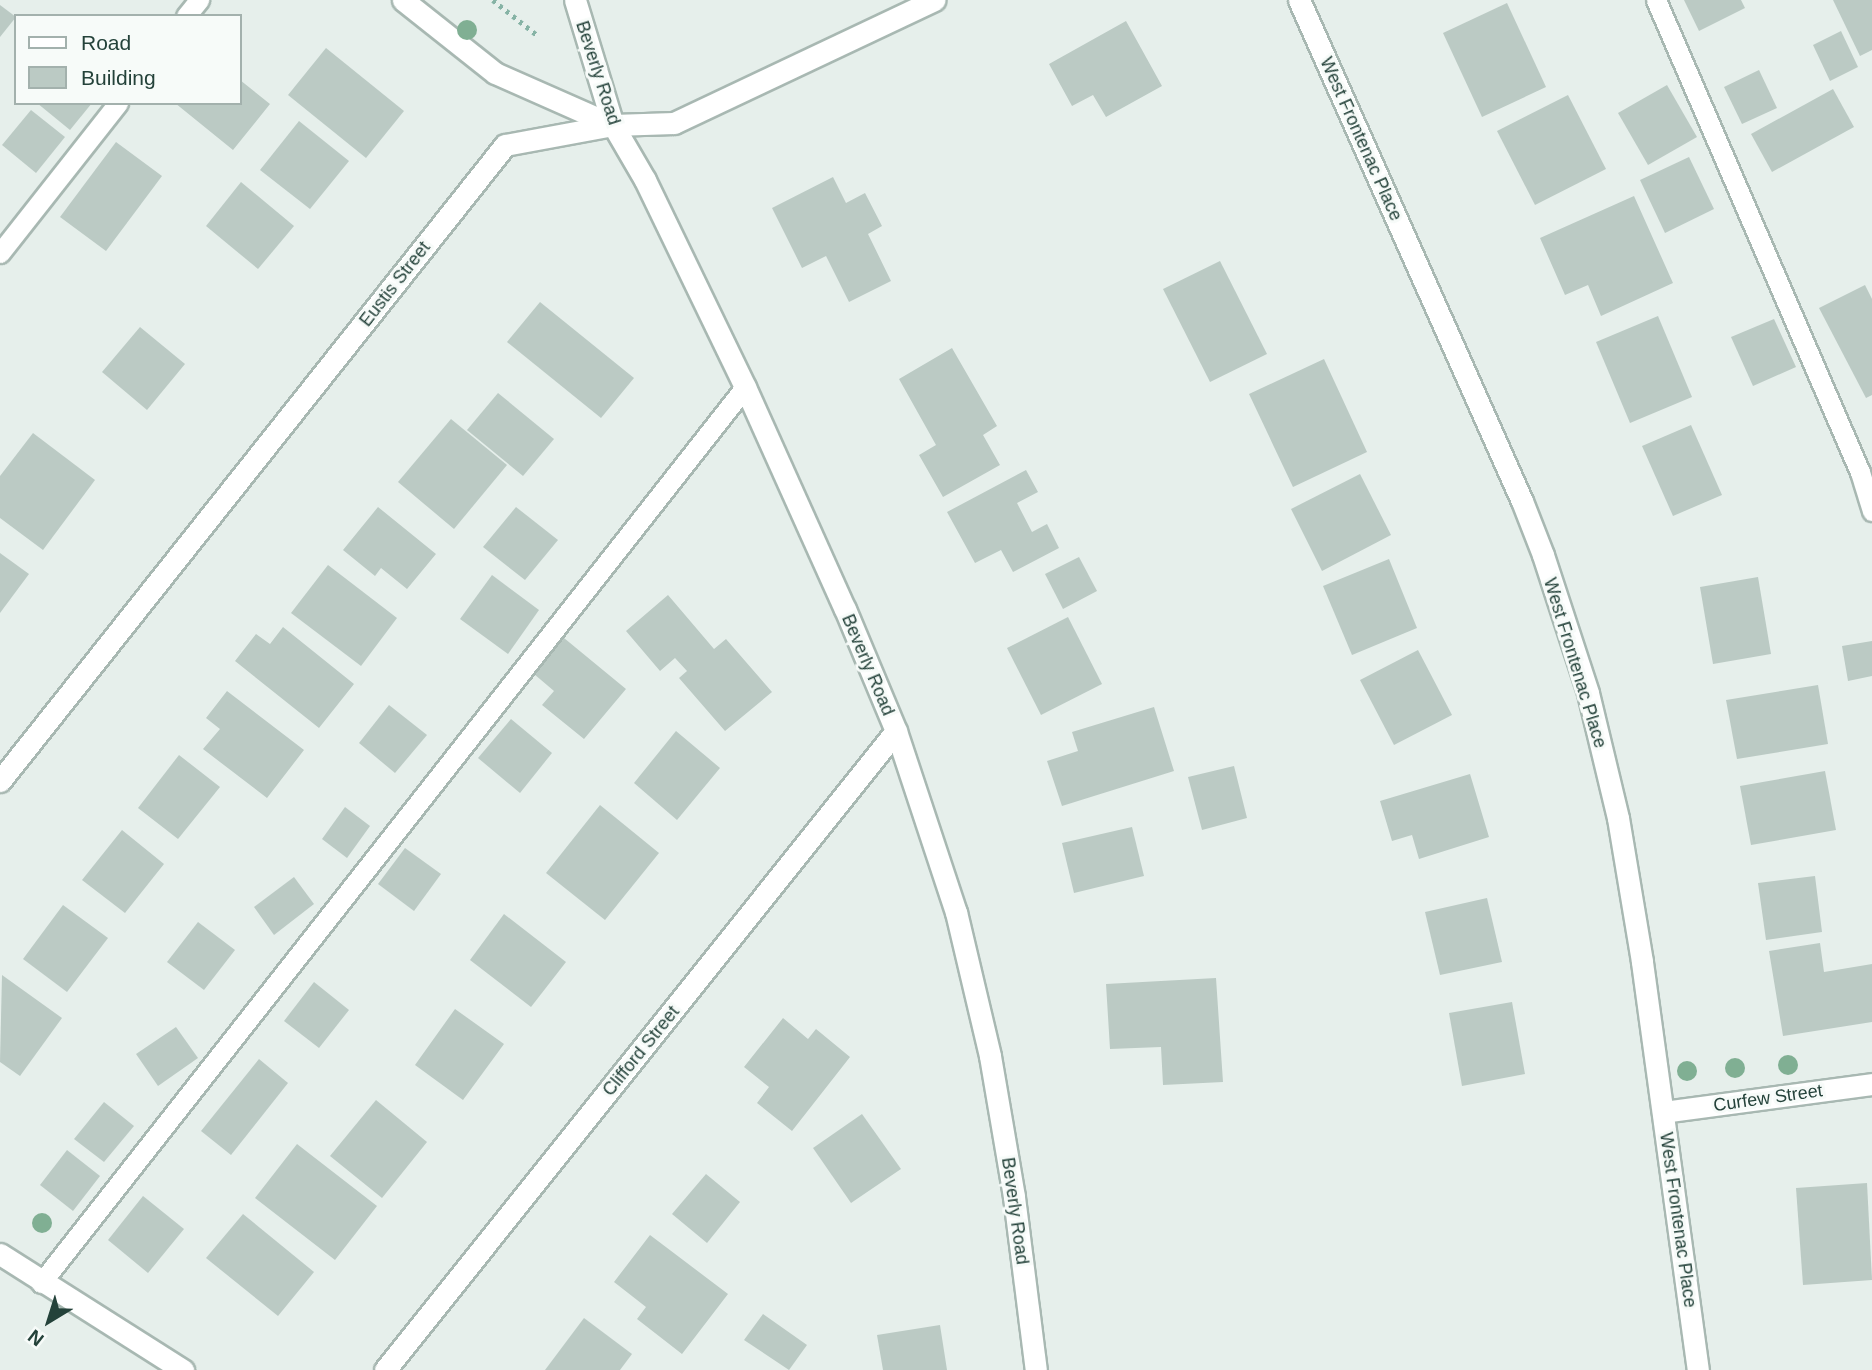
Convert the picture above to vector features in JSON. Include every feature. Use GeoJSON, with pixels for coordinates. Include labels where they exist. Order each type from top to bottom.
{"type":"FeatureCollection","features":[{"type":"Feature","properties":{"kind":"street"},"geometry":{"type":"LineString","coordinates":[[403,0],[495,74],[613,124]]}},
{"type":"Feature","properties":{"kind":"street","name":"Beverly Road"},"geometry":{"type":"LineString","coordinates":[[575,0],[613,124],[645,180],[745,387],[845,609],[896,731],[956,912],[990,1056],[1014,1197],[1036,1370]]}},
{"type":"Feature","properties":{"kind":"street","name":"Eustis Street"},"geometry":{"type":"LineString","coordinates":[[0,781],[505,145],[613,124],[674,123],[934,0]]}},
{"type":"Feature","properties":{"kind":"street","name":"West Frontenac Place"},"geometry":{"type":"LineString","coordinates":[[1299,0],[1543,555],[1588,693],[1618,818],[1664,1112],[1698,1370]]}},
{"type":"Feature","properties":{"kind":"street","name":"Clifford Street"},"geometry":{"type":"LineString","coordinates":[[385,1370],[896,731]]}},
{"type":"Feature","properties":{"kind":"street","name":"Curfew Street"},"geometry":{"type":"LineString","coordinates":[[1664,1112],[1872,1084]]}},
{"type":"Feature","properties":{"kind":"street"},"geometry":{"type":"LineString","coordinates":[[0,1254],[41,1283],[183,1370]]}},
{"type":"Feature","properties":{"kind":"lane"},"geometry":{"type":"LineString","coordinates":[[1657,0],[1860,472],[1872,511]]}},
{"type":"Feature","properties":{"kind":"lane"},"geometry":{"type":"LineString","coordinates":[[0,253],[116,105]]}},
{"type":"Feature","properties":{"kind":"lane"},"geometry":{"type":"LineString","coordinates":[[41,1283],[745,387]]}},
{"type":"Feature","properties":{"kind":"path"},"geometry":{"type":"LineString","coordinates":[[493,0],[537,35]]}},
{"type":"Feature","properties":{"kind":"building"},"geometry":{"type":"Polygon","coordinates":[[[1684,0],[1741,0],[1745,8],[1699,31],[1684,0]]]}},
{"type":"Feature","properties":{"kind":"building"},"geometry":{"type":"Polygon","coordinates":[[[1833,0],[1872,0],[1872,50],[1860,56],[1833,0]]]}},
{"type":"Feature","properties":{"kind":"building"},"geometry":{"type":"Polygon","coordinates":[[[1507,3],[1546,87],[1482,117],[1443,33],[1507,3]]]}},
{"type":"Feature","properties":{"kind":"building"},"geometry":{"type":"Polygon","coordinates":[[[0,5],[14,16],[14,20],[0,37],[0,5]]]}},
{"type":"Feature","properties":{"kind":"building"},"geometry":{"type":"Polygon","coordinates":[[[1126,21],[1162,86],[1106,117],[1093,95],[1072,106],[1049,64],[1126,21]]]}},
{"type":"Feature","properties":{"kind":"building"},"geometry":{"type":"Polygon","coordinates":[[[1841,31],[1858,67],[1830,81],[1813,45],[1841,31]]]}},
{"type":"Feature","properties":{"kind":"building"},"geometry":{"type":"Polygon","coordinates":[[[326,48],[404,111],[366,158],[288,95],[326,48]]]}},
{"type":"Feature","properties":{"kind":"building"},"geometry":{"type":"Polygon","coordinates":[[[1759,70],[1777,108],[1742,124],[1724,87],[1759,70]]]}},
{"type":"Feature","properties":{"kind":"building"},"geometry":{"type":"Polygon","coordinates":[[[242,82],[270,104],[233,150],[177,105],[242,105],[242,82]]]}},
{"type":"Feature","properties":{"kind":"building"},"geometry":{"type":"Polygon","coordinates":[[[1667,85],[1697,137],[1648,165],[1618,113],[1667,85]]]}},
{"type":"Feature","properties":{"kind":"building"},"geometry":{"type":"Polygon","coordinates":[[[1833,89],[1854,127],[1772,172],[1751,134],[1833,89]]]}},
{"type":"Feature","properties":{"kind":"building"},"geometry":{"type":"Polygon","coordinates":[[[1568,95],[1606,169],[1535,205],[1497,131],[1568,95]]]}},
{"type":"Feature","properties":{"kind":"building"},"geometry":{"type":"Polygon","coordinates":[[[39,105],[90,105],[70,130],[39,105]]]}},
{"type":"Feature","properties":{"kind":"building"},"geometry":{"type":"Polygon","coordinates":[[[31,110],[65,137],[36,173],[2,145],[31,110]]]}},
{"type":"Feature","properties":{"kind":"building"},"geometry":{"type":"Polygon","coordinates":[[[299,121],[349,161],[310,209],[260,170],[299,121]]]}},
{"type":"Feature","properties":{"kind":"building"},"geometry":{"type":"Polygon","coordinates":[[[116,142],[162,176],[106,251],[60,217],[116,142]]]}},
{"type":"Feature","properties":{"kind":"building"},"geometry":{"type":"Polygon","coordinates":[[[1689,157],[1714,209],[1665,233],[1640,180],[1689,157]]]}},
{"type":"Feature","properties":{"kind":"building"},"geometry":{"type":"Polygon","coordinates":[[[833,177],[846,203],[865,193],[882,226],[868,234],[891,281],[849,302],[826,256],[802,268],[772,208],[833,177]]]}},
{"type":"Feature","properties":{"kind":"building"},"geometry":{"type":"Polygon","coordinates":[[[241,182],[294,226],[258,269],[206,226],[241,182]]]}},
{"type":"Feature","properties":{"kind":"building"},"geometry":{"type":"Polygon","coordinates":[[[1634,196],[1673,283],[1601,316],[1588,285],[1565,295],[1540,238],[1634,196]]]}},
{"type":"Feature","properties":{"kind":"building"},"geometry":{"type":"Polygon","coordinates":[[[1220,261],[1267,354],[1210,382],[1163,289],[1220,261]]]}},
{"type":"Feature","properties":{"kind":"building"},"geometry":{"type":"Polygon","coordinates":[[[1865,285],[1872,299],[1872,395],[1866,398],[1819,308],[1865,285]]]}},
{"type":"Feature","properties":{"kind":"building"},"geometry":{"type":"Polygon","coordinates":[[[540,302],[634,378],[601,418],[507,342],[540,302]]]}},
{"type":"Feature","properties":{"kind":"building"},"geometry":{"type":"Polygon","coordinates":[[[1658,316],[1692,397],[1630,423],[1596,342],[1658,316]]]}},
{"type":"Feature","properties":{"kind":"building"},"geometry":{"type":"Polygon","coordinates":[[[1774,319],[1796,367],[1753,386],[1731,337],[1774,319]]]}},
{"type":"Feature","properties":{"kind":"building"},"geometry":{"type":"Polygon","coordinates":[[[140,327],[185,364],[147,410],[102,372],[140,327]]]}},
{"type":"Feature","properties":{"kind":"building"},"geometry":{"type":"Polygon","coordinates":[[[952,348],[997,426],[983,435],[1000,465],[943,497],[919,455],[936,445],[899,379],[952,348]]]}},
{"type":"Feature","properties":{"kind":"building"},"geometry":{"type":"Polygon","coordinates":[[[1324,359],[1367,452],[1293,487],[1249,394],[1324,359]]]}},
{"type":"Feature","properties":{"kind":"building"},"geometry":{"type":"Polygon","coordinates":[[[498,393],[554,439],[523,476],[467,430],[498,393]]]}},
{"type":"Feature","properties":{"kind":"building"},"geometry":{"type":"Polygon","coordinates":[[[451,419],[507,465],[454,529],[398,482],[451,419]]]}},
{"type":"Feature","properties":{"kind":"building"},"geometry":{"type":"Polygon","coordinates":[[[1691,425],[1722,495],[1673,516],[1642,446],[1691,425]]]}},
{"type":"Feature","properties":{"kind":"building"},"geometry":{"type":"Polygon","coordinates":[[[33,433],[95,480],[43,550],[0,518],[0,476],[33,433]]]}},
{"type":"Feature","properties":{"kind":"building"},"geometry":{"type":"Polygon","coordinates":[[[1026,470],[1038,492],[1017,503],[1032,532],[1047,524],[1059,548],[1013,572],[1001,550],[975,563],[947,512],[1026,470]]]}},
{"type":"Feature","properties":{"kind":"building"},"geometry":{"type":"Polygon","coordinates":[[[1360,474],[1391,535],[1322,571],[1291,509],[1360,474]]]}},
{"type":"Feature","properties":{"kind":"building"},"geometry":{"type":"Polygon","coordinates":[[[378,507],[436,554],[407,589],[381,568],[375,576],[343,550],[378,507]]]}},
{"type":"Feature","properties":{"kind":"building"},"geometry":{"type":"Polygon","coordinates":[[[516,507],[558,540],[525,580],[483,547],[516,507]]]}},
{"type":"Feature","properties":{"kind":"building"},"geometry":{"type":"Polygon","coordinates":[[[0,553],[29,574],[0,613],[0,553]]]}},
{"type":"Feature","properties":{"kind":"building"},"geometry":{"type":"Polygon","coordinates":[[[1079,557],[1097,591],[1063,609],[1045,574],[1079,557]]]}},
{"type":"Feature","properties":{"kind":"building"},"geometry":{"type":"Polygon","coordinates":[[[1389,559],[1417,628],[1352,655],[1323,586],[1389,559]]]}},
{"type":"Feature","properties":{"kind":"building"},"geometry":{"type":"Polygon","coordinates":[[[328,565],[397,618],[361,666],[291,613],[328,565]]]}},
{"type":"Feature","properties":{"kind":"building"},"geometry":{"type":"Polygon","coordinates":[[[492,575],[539,610],[508,654],[460,619],[492,575]]]}},
{"type":"Feature","properties":{"kind":"building"},"geometry":{"type":"Polygon","coordinates":[[[1758,577],[1771,654],[1713,664],[1700,587],[1758,577]]]}},
{"type":"Feature","properties":{"kind":"building"},"geometry":{"type":"Polygon","coordinates":[[[668,595],[714,649],[726,639],[772,692],[725,731],[679,678],[687,671],[675,658],[660,671],[626,631],[668,595]]]}},
{"type":"Feature","properties":{"kind":"building"},"geometry":{"type":"Polygon","coordinates":[[[1068,617],[1102,684],[1041,715],[1007,648],[1068,617]]]}},
{"type":"Feature","properties":{"kind":"building"},"geometry":{"type":"Polygon","coordinates":[[[283,627],[354,684],[319,728],[235,661],[256,634],[270,644],[283,627]]]}},
{"type":"Feature","properties":{"kind":"building"},"geometry":{"type":"Polygon","coordinates":[[[564,638],[626,689],[584,739],[542,705],[554,691],[534,674],[564,638]]]}},
{"type":"Feature","properties":{"kind":"building"},"geometry":{"type":"Polygon","coordinates":[[[1872,641],[1872,676],[1848,681],[1842,646],[1872,641]]]}},
{"type":"Feature","properties":{"kind":"building"},"geometry":{"type":"Polygon","coordinates":[[[1418,650],[1452,715],[1394,745],[1360,680],[1418,650]]]}},
{"type":"Feature","properties":{"kind":"building"},"geometry":{"type":"Polygon","coordinates":[[[1818,685],[1828,744],[1737,759],[1726,700],[1818,685]]]}},
{"type":"Feature","properties":{"kind":"building"},"geometry":{"type":"Polygon","coordinates":[[[227,691],[304,750],[267,798],[203,749],[220,729],[206,718],[227,691]]]}},
{"type":"Feature","properties":{"kind":"building"},"geometry":{"type":"Polygon","coordinates":[[[389,705],[427,735],[395,773],[359,743],[389,705]]]}},
{"type":"Feature","properties":{"kind":"building"},"geometry":{"type":"Polygon","coordinates":[[[1154,707],[1174,771],[1062,806],[1047,761],[1078,751],[1072,732],[1154,707]]]}},
{"type":"Feature","properties":{"kind":"building"},"geometry":{"type":"Polygon","coordinates":[[[511,719],[552,753],[520,793],[478,758],[511,719]]]}},
{"type":"Feature","properties":{"kind":"building"},"geometry":{"type":"Polygon","coordinates":[[[676,731],[720,768],[677,820],[634,783],[676,731]]]}},
{"type":"Feature","properties":{"kind":"building"},"geometry":{"type":"Polygon","coordinates":[[[179,755],[220,787],[178,839],[138,808],[179,755]]]}},
{"type":"Feature","properties":{"kind":"building"},"geometry":{"type":"Polygon","coordinates":[[[1234,766],[1247,818],[1202,830],[1188,777],[1234,766]]]}},
{"type":"Feature","properties":{"kind":"building"},"geometry":{"type":"Polygon","coordinates":[[[1825,771],[1836,830],[1751,845],[1740,786],[1825,771]]]}},
{"type":"Feature","properties":{"kind":"building"},"geometry":{"type":"Polygon","coordinates":[[[1470,774],[1489,837],[1419,859],[1412,835],[1392,841],[1380,801],[1470,774]]]}},
{"type":"Feature","properties":{"kind":"building"},"geometry":{"type":"Polygon","coordinates":[[[600,805],[659,853],[605,920],[546,873],[600,805]]]}},
{"type":"Feature","properties":{"kind":"building"},"geometry":{"type":"Polygon","coordinates":[[[345,807],[370,826],[347,858],[322,839],[345,807]]]}},
{"type":"Feature","properties":{"kind":"building"},"geometry":{"type":"Polygon","coordinates":[[[1132,827],[1144,876],[1074,893],[1062,843],[1132,827]]]}},
{"type":"Feature","properties":{"kind":"building"},"geometry":{"type":"Polygon","coordinates":[[[122,830],[164,864],[125,913],[82,880],[122,830]]]}},
{"type":"Feature","properties":{"kind":"building"},"geometry":{"type":"Polygon","coordinates":[[[405,848],[441,874],[414,911],[378,884],[405,848]]]}},
{"type":"Feature","properties":{"kind":"building"},"geometry":{"type":"Polygon","coordinates":[[[1815,876],[1822,932],[1766,940],[1758,883],[1815,876]]]}},
{"type":"Feature","properties":{"kind":"building"},"geometry":{"type":"Polygon","coordinates":[[[294,877],[314,904],[274,935],[254,907],[294,877]]]}},
{"type":"Feature","properties":{"kind":"building"},"geometry":{"type":"Polygon","coordinates":[[[1487,898],[1502,962],[1440,975],[1425,912],[1487,898]]]}},
{"type":"Feature","properties":{"kind":"building"},"geometry":{"type":"Polygon","coordinates":[[[63,905],[108,938],[67,992],[23,959],[63,905]]]}},
{"type":"Feature","properties":{"kind":"building"},"geometry":{"type":"Polygon","coordinates":[[[504,914],[566,962],[531,1007],[470,960],[504,914]]]}},
{"type":"Feature","properties":{"kind":"building"},"geometry":{"type":"Polygon","coordinates":[[[198,922],[235,950],[204,990],[167,962],[198,922]]]}},
{"type":"Feature","properties":{"kind":"building"},"geometry":{"type":"Polygon","coordinates":[[[1820,943],[1824,972],[1872,964],[1872,1022],[1783,1036],[1769,951],[1820,943]]]}},
{"type":"Feature","properties":{"kind":"building"},"geometry":{"type":"Polygon","coordinates":[[[2,975],[62,1018],[20,1076],[0,1062],[2,975]]]}},
{"type":"Feature","properties":{"kind":"building"},"geometry":{"type":"Polygon","coordinates":[[[1216,978],[1223,1082],[1163,1085],[1161,1047],[1110,1049],[1106,984],[1216,978]]]}},
{"type":"Feature","properties":{"kind":"building"},"geometry":{"type":"Polygon","coordinates":[[[314,982],[349,1010],[319,1048],[284,1021],[314,982]]]}},
{"type":"Feature","properties":{"kind":"building"},"geometry":{"type":"Polygon","coordinates":[[[1512,1002],[1525,1074],[1462,1086],[1449,1013],[1512,1002]]]}},
{"type":"Feature","properties":{"kind":"building"},"geometry":{"type":"Polygon","coordinates":[[[455,1009],[504,1044],[463,1100],[415,1065],[455,1009]]]}},
{"type":"Feature","properties":{"kind":"building"},"geometry":{"type":"Polygon","coordinates":[[[783,1018],[808,1039],[816,1029],[850,1057],[792,1131],[757,1103],[769,1087],[744,1067],[783,1018]]]}},
{"type":"Feature","properties":{"kind":"building"},"geometry":{"type":"Polygon","coordinates":[[[176,1027],[198,1058],[158,1086],[136,1054],[176,1027]]]}},
{"type":"Feature","properties":{"kind":"building"},"geometry":{"type":"Polygon","coordinates":[[[259,1059],[288,1083],[231,1155],[201,1131],[259,1059]]]}},
{"type":"Feature","properties":{"kind":"building"},"geometry":{"type":"Polygon","coordinates":[[[376,1100],[427,1142],[382,1198],[330,1156],[376,1100]]]}},
{"type":"Feature","properties":{"kind":"building"},"geometry":{"type":"Polygon","coordinates":[[[104,1102],[134,1126],[104,1162],[74,1139],[104,1102]]]}},
{"type":"Feature","properties":{"kind":"building"},"geometry":{"type":"Polygon","coordinates":[[[862,1114],[901,1169],[851,1203],[813,1148],[862,1114]]]}},
{"type":"Feature","properties":{"kind":"building"},"geometry":{"type":"Polygon","coordinates":[[[297,1144],[377,1206],[335,1260],[255,1198],[297,1144]]]}},
{"type":"Feature","properties":{"kind":"building"},"geometry":{"type":"Polygon","coordinates":[[[67,1150],[100,1176],[73,1211],[40,1185],[67,1150]]]}},
{"type":"Feature","properties":{"kind":"building"},"geometry":{"type":"Polygon","coordinates":[[[706,1174],[740,1202],[707,1243],[672,1214],[706,1174]]]}},
{"type":"Feature","properties":{"kind":"building"},"geometry":{"type":"Polygon","coordinates":[[[1867,1183],[1872,1280],[1803,1285],[1796,1188],[1867,1183]]]}},
{"type":"Feature","properties":{"kind":"building"},"geometry":{"type":"Polygon","coordinates":[[[143,1196],[184,1229],[148,1273],[108,1240],[143,1196]]]}},
{"type":"Feature","properties":{"kind":"building"},"geometry":{"type":"Polygon","coordinates":[[[243,1214],[314,1272],[278,1316],[206,1258],[243,1214]]]}},
{"type":"Feature","properties":{"kind":"building"},"geometry":{"type":"Polygon","coordinates":[[[650,1235],[728,1294],[682,1354],[637,1319],[646,1307],[614,1282],[650,1235]]]}},
{"type":"Feature","properties":{"kind":"building"},"geometry":{"type":"Polygon","coordinates":[[[763,1314],[807,1345],[789,1370],[744,1340],[763,1314]]]}},
{"type":"Feature","properties":{"kind":"building"},"geometry":{"type":"Polygon","coordinates":[[[584,1318],[632,1354],[620,1370],[545,1370],[584,1318]]]}},
{"type":"Feature","properties":{"kind":"building"},"geometry":{"type":"Polygon","coordinates":[[[940,1325],[947,1370],[883,1370],[877,1335],[940,1325]]]}}]}
